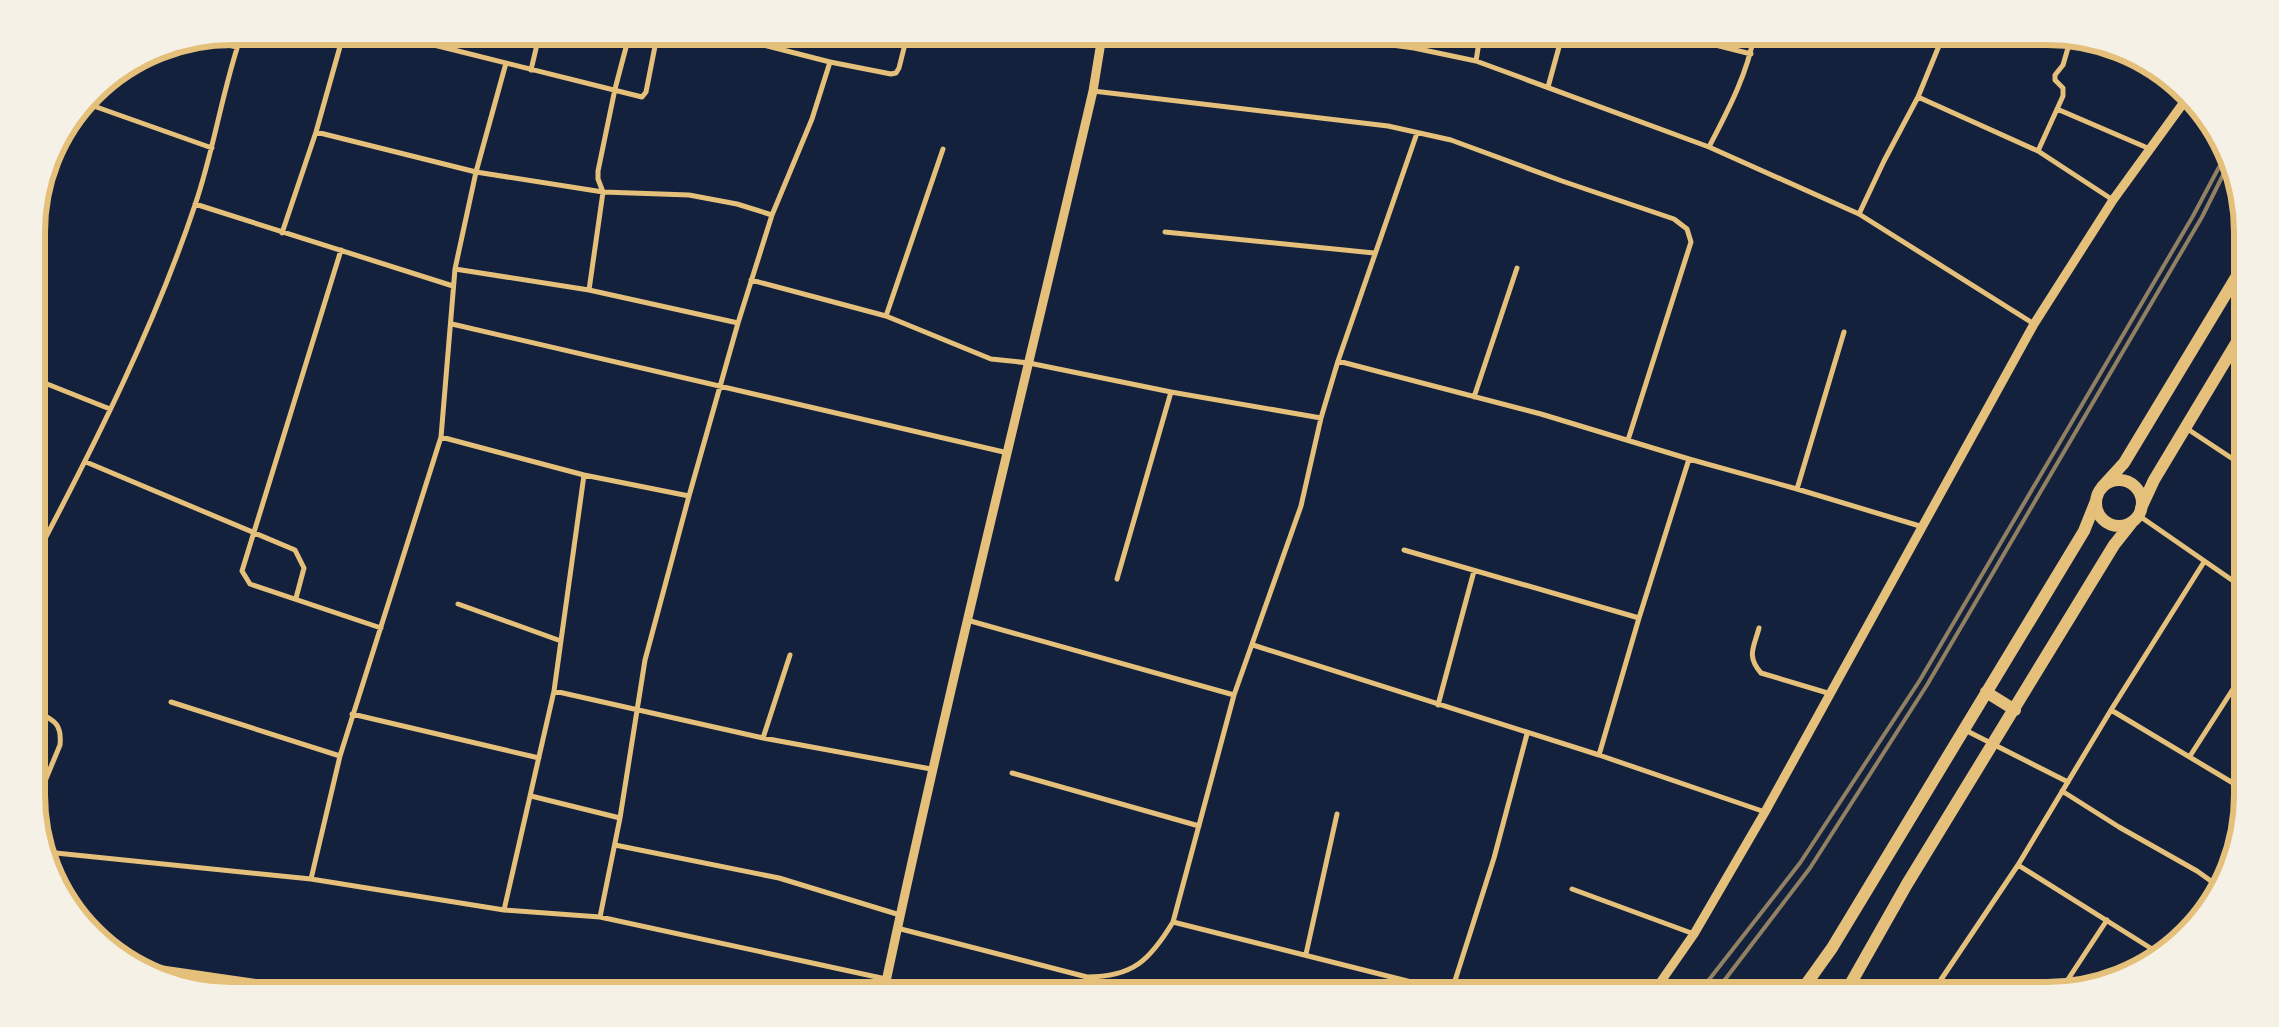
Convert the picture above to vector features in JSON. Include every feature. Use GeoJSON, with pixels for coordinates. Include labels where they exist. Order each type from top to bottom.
{"type":"FeatureCollection","features":[{"type":"Feature","properties":{"kind":"main road"},"geometry":{"type":"LineString","coordinates":[[1808,982],[1832,948],[2084,531],[2102,487],[2124,463],[2234,281]]}},
{"type":"Feature","properties":{"kind":"main road"},"geometry":{"type":"LineString","coordinates":[[1852,982],[1907,884],[1994,745],[2114,545],[2138,515],[2154,480],[2234,348]]}},
{"type":"Feature","properties":{"kind":"main road"},"geometry":{"type":"LineString","coordinates":[[2102,487],[2115,481],[2130,483],[2140,494],[2138,515]]}},
{"type":"Feature","properties":{"kind":"main road"},"geometry":{"type":"LineString","coordinates":[[2096,501],[2100,516],[2105,521],[2119,526],[2138,515]]}},
{"type":"Feature","properties":{"kind":"main road"},"geometry":{"type":"LineString","coordinates":[[1986,692],[2015,710]]}},
{"type":"Feature","properties":{"kind":"main road"},"geometry":{"type":"LineString","coordinates":[[177,974],[234,982]]}},
{"type":"Feature","properties":{"kind":"street"},"geometry":{"type":"LineString","coordinates":[[45,539],[86,462],[166,283],[195,204],[212,148],[237,47],[227,45]]}},
{"type":"Feature","properties":{"kind":"street"},"geometry":{"type":"LineString","coordinates":[[282,233],[316,132],[340,45]]}},
{"type":"Feature","properties":{"kind":"street"},"geometry":{"type":"LineString","coordinates":[[433,45],[642,96],[646,92],[655,45]]}},
{"type":"Feature","properties":{"kind":"street"},"geometry":{"type":"LineString","coordinates":[[531,70],[537,45]]}},
{"type":"Feature","properties":{"kind":"street"},"geometry":{"type":"LineString","coordinates":[[589,290],[603,192],[598,179],[598,171],[615,89],[627,45]]}},
{"type":"Feature","properties":{"kind":"street"},"geometry":{"type":"LineString","coordinates":[[763,45],[849,67],[891,74],[896,73],[899,68],[905,45]]}},
{"type":"Feature","properties":{"kind":"street"},"geometry":{"type":"LineString","coordinates":[[886,982],[931,769],[1093,91],[1101,45]]}},
{"type":"Feature","properties":{"kind":"street"},"geometry":{"type":"LineString","coordinates":[[1392,45],[1476,61],[1709,147],[1859,214],[2034,324]]}},
{"type":"Feature","properties":{"kind":"street"},"geometry":{"type":"LineString","coordinates":[[1476,61],[1479,45]]}},
{"type":"Feature","properties":{"kind":"street"},"geometry":{"type":"LineString","coordinates":[[1548,87],[1560,45]]}},
{"type":"Feature","properties":{"kind":"street"},"geometry":{"type":"LineString","coordinates":[[1716,45],[1751,54]]}},
{"type":"Feature","properties":{"kind":"street"},"geometry":{"type":"LineString","coordinates":[[1709,147],[1751,54],[1752,45]]}},
{"type":"Feature","properties":{"kind":"street"},"geometry":{"type":"LineString","coordinates":[[1859,214],[1884,161],[1918,97],[1939,45]]}},
{"type":"Feature","properties":{"kind":"street"},"geometry":{"type":"LineString","coordinates":[[2038,151],[2063,96],[2063,88],[2055,80],[2055,75],[2062,65],[2068,47]]}},
{"type":"Feature","properties":{"kind":"street"},"geometry":{"type":"LineString","coordinates":[[600,917],[616,845],[646,660],[688,496],[738,323],[772,215],[812,119],[830,62]]}},
{"type":"Feature","properties":{"kind":"street"},"geometry":{"type":"LineString","coordinates":[[312,879],[340,756],[352,714],[441,437],[452,324],[455,269],[476,172],[506,63]]}},
{"type":"Feature","properties":{"kind":"street"},"geometry":{"type":"LineString","coordinates":[[1093,91],[1388,126],[1451,140],[1562,181],[1674,219],[1687,229],[1691,242],[1628,440]]}},
{"type":"Feature","properties":{"kind":"street"},"geometry":{"type":"LineString","coordinates":[[1918,97],[2038,151],[2113,200]]}},
{"type":"Feature","properties":{"kind":"street"},"geometry":{"type":"LineString","coordinates":[[1661,982],[1694,934],[1765,812],[2034,324],[2113,200],[2183,104]]}},
{"type":"Feature","properties":{"kind":"street"},"geometry":{"type":"LineString","coordinates":[[94,106],[212,148]]}},
{"type":"Feature","properties":{"kind":"street"},"geometry":{"type":"LineString","coordinates":[[2057,109],[2150,149]]}},
{"type":"Feature","properties":{"kind":"street"},"geometry":{"type":"LineString","coordinates":[[316,132],[476,172],[603,192],[689,195],[737,204],[772,215]]}},
{"type":"Feature","properties":{"kind":"street"},"geometry":{"type":"LineString","coordinates":[[897,928],[1087,977],[1103,977],[1130,971],[1142,963],[1158,947],[1173,922],[1234,695],[1301,506],[1321,418],[1338,361],[1416,133]]}},
{"type":"Feature","properties":{"kind":"street"},"geometry":{"type":"LineString","coordinates":[[886,316],[944,149]]}},
{"type":"Feature","properties":{"kind":"street"},"geometry":{"type":"LineString","coordinates":[[195,204],[453,286]]}},
{"type":"Feature","properties":{"kind":"street"},"geometry":{"type":"LineString","coordinates":[[1165,232],[1374,253]]}},
{"type":"Feature","properties":{"kind":"street"},"geometry":{"type":"LineString","coordinates":[[341,250],[242,571],[250,584],[381,628]]}},
{"type":"Feature","properties":{"kind":"street"},"geometry":{"type":"LineString","coordinates":[[1474,397],[1517,268]]}},
{"type":"Feature","properties":{"kind":"street"},"geometry":{"type":"LineString","coordinates":[[455,269],[589,290],[738,323]]}},
{"type":"Feature","properties":{"kind":"street"},"geometry":{"type":"LineString","coordinates":[[751,280],[886,316],[991,360],[1029,362],[1171,392],[1321,418]]}},
{"type":"Feature","properties":{"kind":"street"},"geometry":{"type":"LineString","coordinates":[[452,324],[1008,452]]}},
{"type":"Feature","properties":{"kind":"street"},"geometry":{"type":"LineString","coordinates":[[1797,489],[1844,332]]}},
{"type":"Feature","properties":{"kind":"street"},"geometry":{"type":"LineString","coordinates":[[1338,361],[1541,414],[1923,527]]}},
{"type":"Feature","properties":{"kind":"street"},"geometry":{"type":"LineString","coordinates":[[45,383],[110,410]]}},
{"type":"Feature","properties":{"kind":"street"},"geometry":{"type":"LineString","coordinates":[[1117,578],[1171,392]]}},
{"type":"Feature","properties":{"kind":"street"},"geometry":{"type":"LineString","coordinates":[[2186,428],[2234,460]]}},
{"type":"Feature","properties":{"kind":"street"},"geometry":{"type":"LineString","coordinates":[[441,437],[584,476],[688,496]]}},
{"type":"Feature","properties":{"kind":"street"},"geometry":{"type":"LineString","coordinates":[[1599,755],[1639,618],[1689,459]]}},
{"type":"Feature","properties":{"kind":"street"},"geometry":{"type":"LineString","coordinates":[[86,462],[295,550],[304,568],[296,598]]}},
{"type":"Feature","properties":{"kind":"street"},"geometry":{"type":"LineString","coordinates":[[504,910],[554,692],[584,476]]}},
{"type":"Feature","properties":{"kind":"street"},"geometry":{"type":"LineString","coordinates":[[2138,515],[2234,582]]}},
{"type":"Feature","properties":{"kind":"street"},"geometry":{"type":"LineString","coordinates":[[1404,550],[1639,618]]}},
{"type":"Feature","properties":{"kind":"street"},"geometry":{"type":"LineString","coordinates":[[1939,982],[2018,865],[2111,710],[2204,562]]}},
{"type":"Feature","properties":{"kind":"street"},"geometry":{"type":"LineString","coordinates":[[1438,705],[1474,571]]}},
{"type":"Feature","properties":{"kind":"street"},"geometry":{"type":"LineString","coordinates":[[458,604],[562,642]]}},
{"type":"Feature","properties":{"kind":"street"},"geometry":{"type":"LineString","coordinates":[[967,620],[1234,695]]}},
{"type":"Feature","properties":{"kind":"street"},"geometry":{"type":"LineString","coordinates":[[1759,628],[1751,655],[1754,664],[1761,673],[1831,694]]}},
{"type":"Feature","properties":{"kind":"street"},"geometry":{"type":"LineString","coordinates":[[1253,645],[1527,734],[1599,755],[1765,812]]}},
{"type":"Feature","properties":{"kind":"street"},"geometry":{"type":"LineString","coordinates":[[763,738],[790,655]]}},
{"type":"Feature","properties":{"kind":"street"},"geometry":{"type":"LineString","coordinates":[[2190,756],[2234,691]]}},
{"type":"Feature","properties":{"kind":"street"},"geometry":{"type":"LineString","coordinates":[[554,692],[763,738],[931,769]]}},
{"type":"Feature","properties":{"kind":"street"},"geometry":{"type":"LineString","coordinates":[[171,702],[340,756]]}},
{"type":"Feature","properties":{"kind":"street"},"geometry":{"type":"LineString","coordinates":[[2111,710],[2234,783]]}},
{"type":"Feature","properties":{"kind":"street"},"geometry":{"type":"LineString","coordinates":[[352,714],[539,758]]}},
{"type":"Feature","properties":{"kind":"street"},"geometry":{"type":"LineString","coordinates":[[45,716],[53,720],[59,727],[61,736],[60,745],[45,781]]}},
{"type":"Feature","properties":{"kind":"street"},"geometry":{"type":"LineString","coordinates":[[1963,729],[2068,782]]}},
{"type":"Feature","properties":{"kind":"street"},"geometry":{"type":"LineString","coordinates":[[1455,982],[1494,858],[1527,734]]}},
{"type":"Feature","properties":{"kind":"street"},"geometry":{"type":"LineString","coordinates":[[1012,773],[1199,826]]}},
{"type":"Feature","properties":{"kind":"street"},"geometry":{"type":"LineString","coordinates":[[2062,791],[2212,882]]}},
{"type":"Feature","properties":{"kind":"street"},"geometry":{"type":"LineString","coordinates":[[531,796],[620,818]]}},
{"type":"Feature","properties":{"kind":"street"},"geometry":{"type":"LineString","coordinates":[[1306,954],[1337,814]]}},
{"type":"Feature","properties":{"kind":"street"},"geometry":{"type":"LineString","coordinates":[[616,845],[778,878],[900,915]]}},
{"type":"Feature","properties":{"kind":"street"},"geometry":{"type":"LineString","coordinates":[[54,853],[312,879],[504,910],[600,917],[886,979]]}},
{"type":"Feature","properties":{"kind":"street"},"geometry":{"type":"LineString","coordinates":[[2018,865],[2152,949]]}},
{"type":"Feature","properties":{"kind":"street"},"geometry":{"type":"LineString","coordinates":[[1572,889],[1694,934]]}},
{"type":"Feature","properties":{"kind":"street"},"geometry":{"type":"LineString","coordinates":[[2067,981],[2107,920]]}},
{"type":"Feature","properties":{"kind":"street"},"geometry":{"type":"LineString","coordinates":[[1173,922],[1413,982]]}},
{"type":"Feature","properties":{"kind":"railway"},"geometry":{"type":"LineString","coordinates":[[1707,982],[1800,863],[1920,680],[2193,216],[2221,164]]}},
{"type":"Feature","properties":{"kind":"railway"},"geometry":{"type":"LineString","coordinates":[[1723,982],[1810,868],[1927,685],[2202,217],[2224,173]]}}]}
